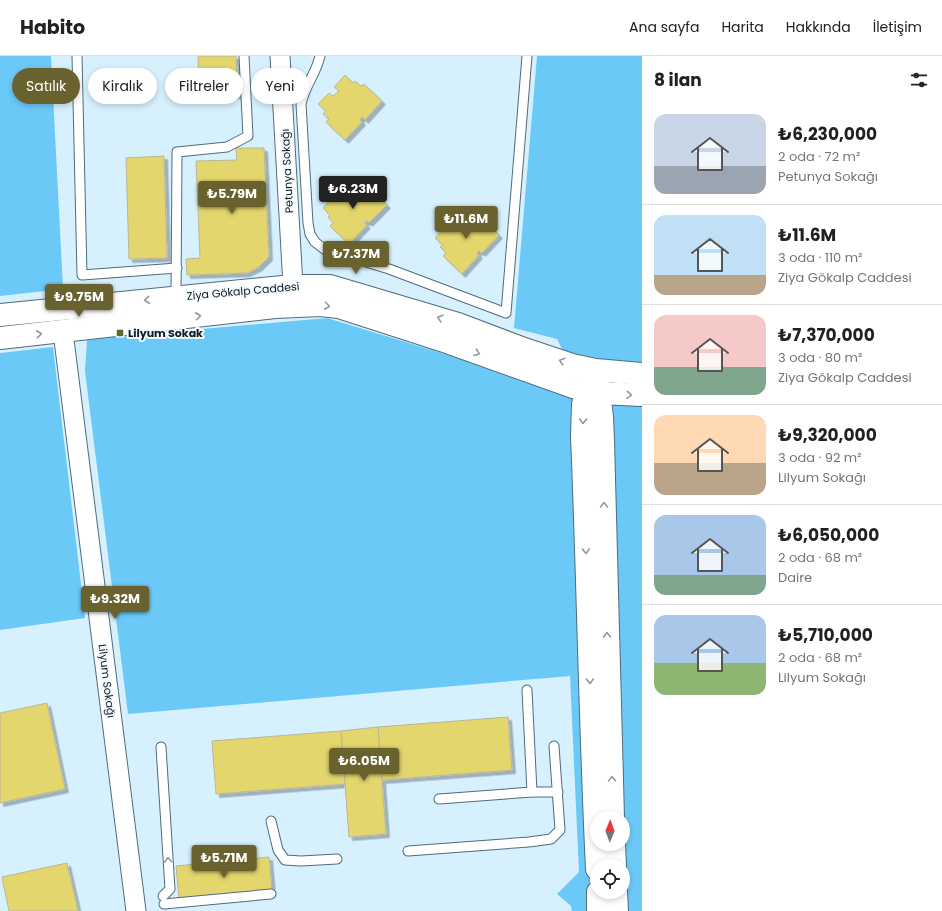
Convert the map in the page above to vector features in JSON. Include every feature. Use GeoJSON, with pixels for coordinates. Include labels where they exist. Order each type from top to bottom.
{"type":"FeatureCollection","features":[{"type":"Feature","properties":{"kind":"street","name":"Petunya Sokağı"},"geometry":{"type":"LineString","coordinates":[[280,56],[294,296]]}},
{"type":"Feature","properties":{"kind":"street","name":"Ziya Gökalp Caddesi"},"geometry":{"type":"LineString","coordinates":[[0,315],[176,298],[294,296],[330,286],[458,324],[524,349],[572,364],[596,370],[642,374]]}},
{"type":"Feature","properties":{"kind":"street"},"geometry":{"type":"LineString","coordinates":[[0,338],[275,307],[294,296],[321,305],[339,307],[441,340],[563,384],[593,392],[642,395]]}},
{"type":"Feature","properties":{"kind":"street"},"geometry":{"type":"LineString","coordinates":[[60,309],[63,332]]}},
{"type":"Feature","properties":{"kind":"street","name":"Lilyum Sokağı"},"geometry":{"type":"LineString","coordinates":[[63,332],[136,911]]}},
{"type":"Feature","properties":{"kind":"street"},"geometry":{"type":"LineString","coordinates":[[596,370],[593,392],[602,417],[603,440],[613,811]]}},
{"type":"Feature","properties":{"kind":"street"},"geometry":{"type":"LineString","coordinates":[[593,392],[583,404],[582,436],[590,660],[591,757],[596,859]]}},
{"type":"Feature","properties":{"kind":"street"},"geometry":{"type":"LineString","coordinates":[[598,899],[598,911]]}},
{"type":"Feature","properties":{"kind":"street"},"geometry":{"type":"LineString","coordinates":[[616,899],[617,911]]}},
{"type":"Feature","properties":{"kind":"lane"},"geometry":{"type":"LineString","coordinates":[[77,56],[82,275],[177,268]]}},
{"type":"Feature","properties":{"kind":"lane"},"geometry":{"type":"LineString","coordinates":[[176,298],[177,152],[227,147],[248,136],[244,56]]}},
{"type":"Feature","properties":{"kind":"lane"},"geometry":{"type":"LineString","coordinates":[[320,56],[319,64],[306,86],[302,104],[308,224],[310,234],[315,242],[324,250],[389,270],[506,313],[527,56]]}},
{"type":"Feature","properties":{"kind":"lane"},"geometry":{"type":"LineString","coordinates":[[527,690],[532,792]]}},
{"type":"Feature","properties":{"kind":"lane"},"geometry":{"type":"LineString","coordinates":[[408,851],[551,839],[560,830],[554,746]]}},
{"type":"Feature","properties":{"kind":"lane"},"geometry":{"type":"LineString","coordinates":[[161,747],[170,889],[163,900],[270,894]]}},
{"type":"Feature","properties":{"kind":"lane"},"geometry":{"type":"LineString","coordinates":[[439,799],[532,792],[558,792]]}},
{"type":"Feature","properties":{"kind":"lane"},"geometry":{"type":"LineString","coordinates":[[271,821],[278,850],[285,860],[300,861],[337,859]]}},
{"type":"Feature","properties":{"kind":"shaded area"},"geometry":{"type":"Polygon","coordinates":[[[0,56],[51,56],[52,68],[12,68],[12,104],[53,104],[63,289],[0,296],[0,56]]]}},
{"type":"Feature","properties":{"kind":"shaded area"},"geometry":{"type":"Polygon","coordinates":[[[537,56],[642,56],[642,365],[615,362],[563,351],[557,339],[514,328],[537,56]]]}},
{"type":"Feature","properties":{"kind":"shaded area"},"geometry":{"type":"Polygon","coordinates":[[[327,318],[592,399],[642,404],[642,911],[572,911],[571,906],[557,894],[579,872],[570,676],[128,714],[85,371],[87,339],[327,318]]]}},
{"type":"Feature","properties":{"kind":"shaded area"},"geometry":{"type":"Polygon","coordinates":[[[53,347],[85,618],[0,630],[0,353],[53,347]]]}},
{"type":"Feature","properties":{"kind":"building"},"geometry":{"type":"Polygon","coordinates":[[[198,56],[236,56],[237,68],[198,68],[198,56]]]}},
{"type":"Feature","properties":{"kind":"building"},"geometry":{"type":"Polygon","coordinates":[[[345,75],[353,83],[355,81],[361,86],[364,84],[382,101],[365,120],[362,117],[360,120],[362,122],[345,140],[326,122],[329,119],[323,114],[326,111],[318,104],[329,93],[333,96],[339,91],[334,87],[345,75]]]}},
{"type":"Feature","properties":{"kind":"building"},"geometry":{"type":"Polygon","coordinates":[[[236,148],[264,148],[269,257],[259,267],[247,273],[187,275],[186,259],[200,258],[196,161],[237,160],[236,148]]]}},
{"type":"Feature","properties":{"kind":"building"},"geometry":{"type":"Polygon","coordinates":[[[164,156],[167,258],[129,259],[126,158],[164,156]]]}},
{"type":"Feature","properties":{"kind":"building"},"geometry":{"type":"Polygon","coordinates":[[[350,179],[358,186],[360,184],[366,190],[368,187],[387,205],[369,223],[367,221],[364,223],[367,225],[349,244],[330,226],[333,223],[328,217],[330,215],[323,208],[334,196],[338,200],[343,194],[339,190],[350,179]]]}},
{"type":"Feature","properties":{"kind":"building"},"geometry":{"type":"Polygon","coordinates":[[[462,209],[470,216],[472,214],[478,220],[481,217],[499,235],[482,253],[479,251],[477,253],[479,255],[462,274],[443,256],[446,253],[440,247],[443,245],[435,238],[446,226],[451,230],[456,224],[451,220],[462,209]]]}},
{"type":"Feature","properties":{"kind":"building"},"geometry":{"type":"Polygon","coordinates":[[[47,703],[65,789],[0,803],[0,713],[47,703]]]}},
{"type":"Feature","properties":{"kind":"building"},"geometry":{"type":"Polygon","coordinates":[[[508,717],[512,770],[382,780],[378,727],[508,717]]]}},
{"type":"Feature","properties":{"kind":"building"},"geometry":{"type":"Polygon","coordinates":[[[378,727],[386,834],[349,837],[341,731],[378,727]]]}},
{"type":"Feature","properties":{"kind":"building"},"geometry":{"type":"Polygon","coordinates":[[[341,731],[345,784],[216,794],[212,741],[341,731]]]}},
{"type":"Feature","properties":{"kind":"building"},"geometry":{"type":"Polygon","coordinates":[[[269,857],[272,892],[179,900],[176,866],[269,857]]]}},
{"type":"Feature","properties":{"kind":"building"},"geometry":{"type":"Polygon","coordinates":[[[67,863],[78,911],[9,911],[2,877],[67,863]]]}},
{"type":"Feature","properties":{"kind":"place","name":"Lilyum Sokak"},"geometry":{"type":"Point","coordinates":[120,333]}}]}
